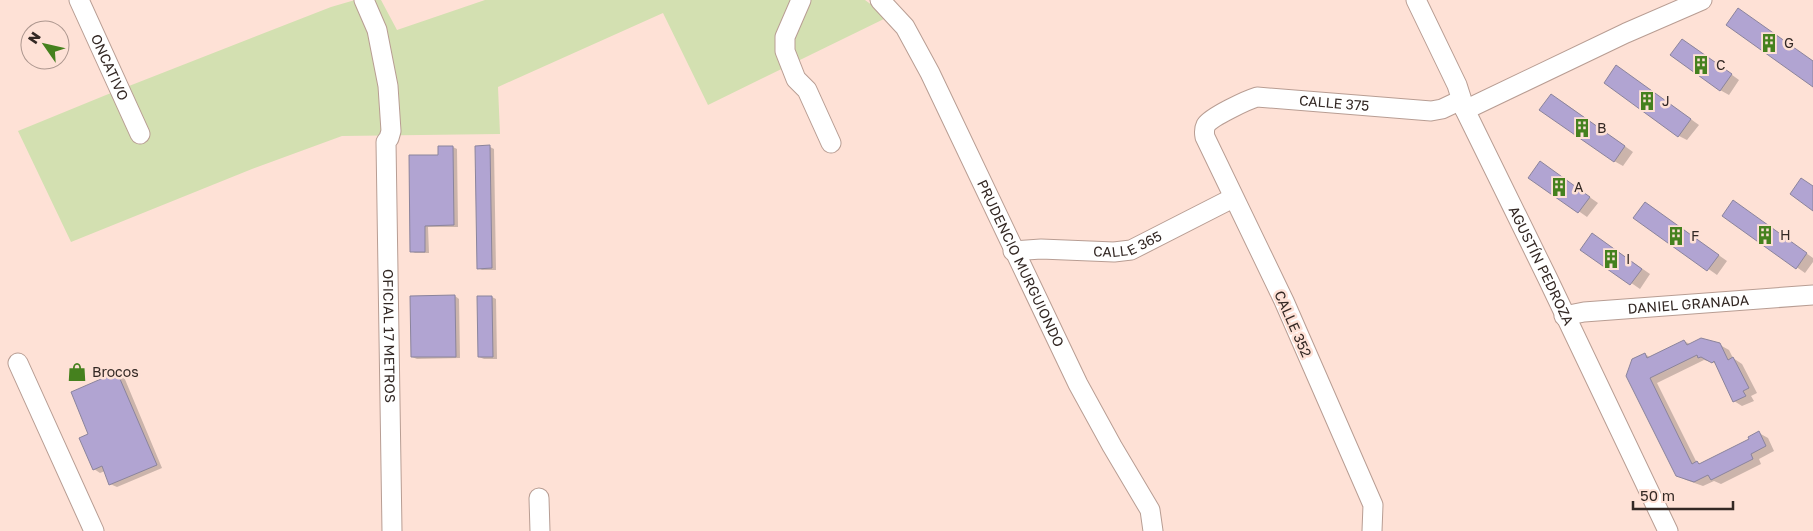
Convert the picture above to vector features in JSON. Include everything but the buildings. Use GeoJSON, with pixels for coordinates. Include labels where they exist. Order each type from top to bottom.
{"type":"FeatureCollection","features":[{"type":"Feature","properties":{"kind":"street","name":"ONCATIVO"},"geometry":{"type":"LineString","coordinates":[[79,0],[140,134]]}},
{"type":"Feature","properties":{"kind":"street","name":"OFICIAL 17 METROS"},"geometry":{"type":"LineString","coordinates":[[364,0],[377,30],[388,86],[391,131],[386,142],[392,531]]}},
{"type":"Feature","properties":{"kind":"street"},"geometry":{"type":"LineString","coordinates":[[801,0],[785,37],[785,51],[796,79],[806,90],[831,143]]}},
{"type":"Feature","properties":{"kind":"street","name":"PRUDENCIO MURGUIONDO"},"geometry":{"type":"LineString","coordinates":[[880,0],[904,27],[930,73],[1013,251],[1078,384],[1150,510],[1154,531]]}},
{"type":"Feature","properties":{"kind":"street","name":"AGUSTÍN PEDROZA"},"geometry":{"type":"LineString","coordinates":[[1416,0],[1457,85],[1463,105],[1547,276],[1564,316],[1668,531]]}},
{"type":"Feature","properties":{"kind":"street","name":"CALLE 375"},"geometry":{"type":"LineString","coordinates":[[1209,121],[1257,97],[1431,111],[1463,105],[1702,0]]}},
{"type":"Feature","properties":{"kind":"street","name":"CALLE 352"},"geometry":{"type":"LineString","coordinates":[[1209,121],[1204,130],[1205,137],[1284,301],[1373,505],[1372,531]]}},
{"type":"Feature","properties":{"kind":"street","name":"CALLE 365"},"geometry":{"type":"LineString","coordinates":[[1013,251],[1040,249],[1114,252],[1131,250],[1233,198]]}},
{"type":"Feature","properties":{"kind":"street","name":"DANIEL GRANADA"},"geometry":{"type":"LineString","coordinates":[[1564,316],[1584,312],[1813,295]]}},
{"type":"Feature","properties":{"kind":"street"},"geometry":{"type":"LineString","coordinates":[[18,363],[94,531]]}},
{"type":"Feature","properties":{"kind":"street"},"geometry":{"type":"LineString","coordinates":[[539,498],[540,531]]}},
{"type":"Feature","properties":{"kind":"green space"},"geometry":{"type":"Polygon","coordinates":[[[355,0],[381,0],[397,30],[485,0],[865,0],[888,17],[708,105],[663,13],[498,87],[500,134],[342,136],[252,169],[71,242],[18,131],[331,7],[355,0]]]}},
{"type":"Feature","properties":{"kind":"place","name":"G"},"geometry":{"type":"Point","coordinates":[1769,43]}},
{"type":"Feature","properties":{"kind":"place","name":"C"},"geometry":{"type":"Point","coordinates":[1701,65]}},
{"type":"Feature","properties":{"kind":"place","name":"J"},"geometry":{"type":"Point","coordinates":[1647,101]}},
{"type":"Feature","properties":{"kind":"place","name":"B"},"geometry":{"type":"Point","coordinates":[1582,128]}},
{"type":"Feature","properties":{"kind":"place","name":"A"},"geometry":{"type":"Point","coordinates":[1559,187]}},
{"type":"Feature","properties":{"kind":"place","name":"H"},"geometry":{"type":"Point","coordinates":[1765,235]}},
{"type":"Feature","properties":{"kind":"place","name":"F"},"geometry":{"type":"Point","coordinates":[1676,236]}},
{"type":"Feature","properties":{"kind":"place","name":"I"},"geometry":{"type":"Point","coordinates":[1611,259]}},
{"type":"Feature","properties":{"kind":"place","name":"Brocos"},"geometry":{"type":"Point","coordinates":[77,372]}}]}
